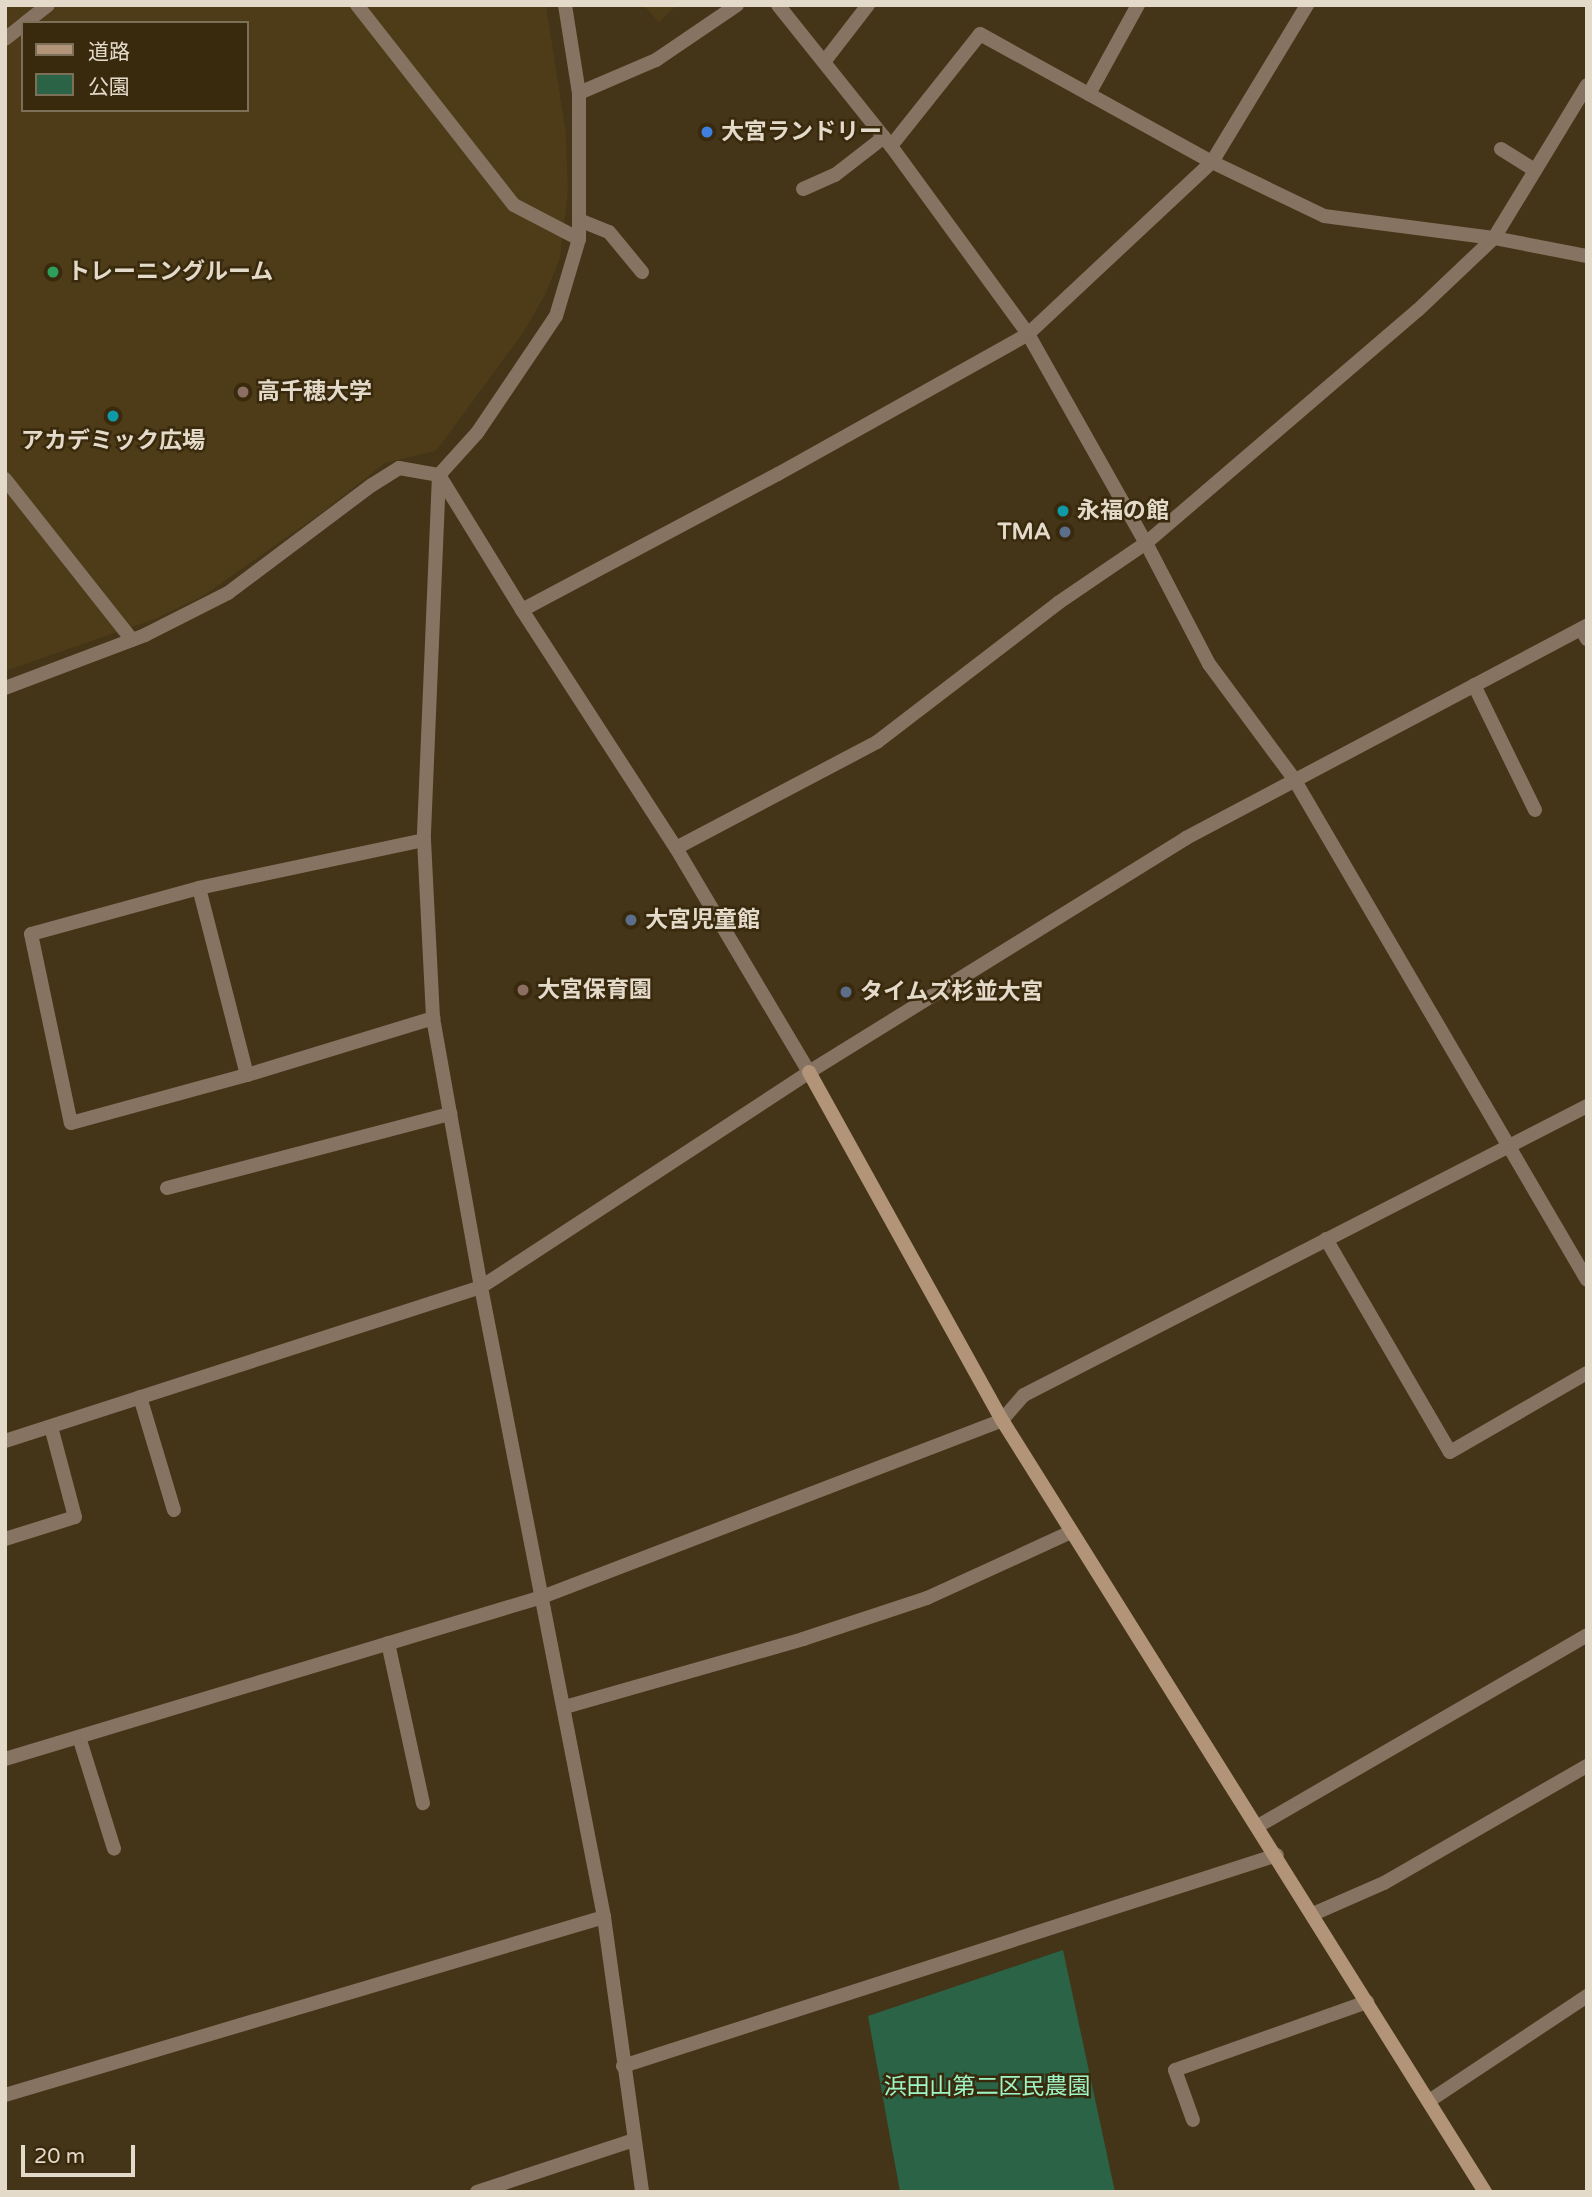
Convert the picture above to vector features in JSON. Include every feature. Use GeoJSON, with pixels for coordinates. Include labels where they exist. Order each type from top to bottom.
{"type":"FeatureCollection","features":[{"type":"Feature","properties":{"kind":"street"},"geometry":{"type":"LineString","coordinates":[[28,21],[48,5]]}},
{"type":"Feature","properties":{"kind":"street"},"geometry":{"type":"LineString","coordinates":[[357,5],[514,205],[579,239]]}},
{"type":"Feature","properties":{"kind":"street"},"geometry":{"type":"LineString","coordinates":[[565,5],[579,93],[579,239],[556,316],[477,433],[439,475],[424,840],[433,1018],[481,1287],[604,1917],[642,2192]]}},
{"type":"Feature","properties":{"kind":"street"},"geometry":{"type":"LineString","coordinates":[[579,93],[656,60],[737,5]]}},
{"type":"Feature","properties":{"kind":"street"},"geometry":{"type":"LineString","coordinates":[[778,5],[888,141],[1028,334],[1146,543],[1209,664],[1294,779],[1587,1280]]}},
{"type":"Feature","properties":{"kind":"street"},"geometry":{"type":"LineString","coordinates":[[824,62],[868,5]]}},
{"type":"Feature","properties":{"kind":"street"},"geometry":{"type":"LineString","coordinates":[[1089,94],[1138,5]]}},
{"type":"Feature","properties":{"kind":"street"},"geometry":{"type":"LineString","coordinates":[[522,610],[778,474],[1028,334],[1212,162],[1307,5]]}},
{"type":"Feature","properties":{"kind":"street"},"geometry":{"type":"LineString","coordinates":[[5,39],[21,26]]}},
{"type":"Feature","properties":{"kind":"street"},"geometry":{"type":"LineString","coordinates":[[803,189],[835,175],[888,141],[981,34],[1212,162],[1324,216],[1494,239],[1587,256]]}},
{"type":"Feature","properties":{"kind":"street"},"geometry":{"type":"LineString","coordinates":[[676,848],[877,742],[1058,603],[1146,543],[1418,310],[1494,239],[1587,85]]}},
{"type":"Feature","properties":{"kind":"street"},"geometry":{"type":"LineString","coordinates":[[1501,149],[1535,170]]}},
{"type":"Feature","properties":{"kind":"street"},"geometry":{"type":"LineString","coordinates":[[579,220],[609,232],[642,272]]}},
{"type":"Feature","properties":{"kind":"street"},"geometry":{"type":"LineString","coordinates":[[5,688],[132,640],[228,593],[372,485],[400,468],[439,475],[522,610],[676,848],[809,1072],[1003,1420],[1070,1532],[1277,1855],[1485,2192]]}},
{"type":"Feature","properties":{"kind":"street"},"geometry":{"type":"LineString","coordinates":[[5,479],[132,640]]}},
{"type":"Feature","properties":{"kind":"street"},"geometry":{"type":"LineString","coordinates":[[5,1441],[481,1287],[809,1072],[1186,838],[1474,685],[1585,631]]}},
{"type":"Feature","properties":{"kind":"street"},"geometry":{"type":"LineString","coordinates":[[1474,685],[1535,810]]}},
{"type":"Feature","properties":{"kind":"street"},"geometry":{"type":"LineString","coordinates":[[424,840],[200,888],[31,934],[71,1123],[247,1075],[433,1018]]}},
{"type":"Feature","properties":{"kind":"street"},"geometry":{"type":"LineString","coordinates":[[200,888],[247,1075]]}},
{"type":"Feature","properties":{"kind":"street"},"geometry":{"type":"LineString","coordinates":[[5,1759],[542,1597],[1003,1420],[1024,1395],[1587,1107]]}},
{"type":"Feature","properties":{"kind":"street"},"geometry":{"type":"LineString","coordinates":[[167,1188],[450,1114]]}},
{"type":"Feature","properties":{"kind":"street"},"geometry":{"type":"LineString","coordinates":[[1326,1239],[1450,1451],[1587,1373]]}},
{"type":"Feature","properties":{"kind":"street"},"geometry":{"type":"LineString","coordinates":[[140,1397],[174,1510]]}},
{"type":"Feature","properties":{"kind":"street"},"geometry":{"type":"LineString","coordinates":[[5,1539],[75,1517],[51,1427]]}},
{"type":"Feature","properties":{"kind":"street"},"geometry":{"type":"LineString","coordinates":[[565,1707],[803,1639],[927,1598],[1070,1532]]}},
{"type":"Feature","properties":{"kind":"street"},"geometry":{"type":"LineString","coordinates":[[1258,1826],[1587,1634]]}},
{"type":"Feature","properties":{"kind":"street"},"geometry":{"type":"LineString","coordinates":[[388,1643],[423,1803]]}},
{"type":"Feature","properties":{"kind":"street"},"geometry":{"type":"LineString","coordinates":[[79,1737],[114,1849]]}},
{"type":"Feature","properties":{"kind":"street"},"geometry":{"type":"LineString","coordinates":[[1313,1914],[1384,1883],[1587,1766]]}},
{"type":"Feature","properties":{"kind":"street"},"geometry":{"type":"LineString","coordinates":[[623,2066],[1277,1855]]}},
{"type":"Feature","properties":{"kind":"street"},"geometry":{"type":"LineString","coordinates":[[5,2095],[604,1917]]}},
{"type":"Feature","properties":{"kind":"street"},"geometry":{"type":"LineString","coordinates":[[1429,2101],[1587,1996]]}},
{"type":"Feature","properties":{"kind":"street"},"geometry":{"type":"LineString","coordinates":[[1193,2120],[1175,2070],[1367,2002]]}},
{"type":"Feature","properties":{"kind":"street"},"geometry":{"type":"LineString","coordinates":[[477,2192],[634,2140]]}},
{"type":"Feature","properties":{"kind":"shaded area","name":"高千穂大学"},"geometry":{"type":"Polygon","coordinates":[[[5,5],[546,5],[566,134],[568,191],[560,258],[545,295],[523,333],[436,451],[385,463],[320,514],[203,596],[155,619],[5,671],[5,5]]]}},
{"type":"Feature","properties":{"kind":"shaded area"},"geometry":{"type":"Polygon","coordinates":[[[643,5],[677,5],[659,22],[643,5]]]}},
{"type":"Feature","properties":{"kind":"green space","name":"浜田山第二区民農園"},"geometry":{"type":"Polygon","coordinates":[[[1063,1950],[1115,2192],[900,2192],[868,2016],[1063,1950]]]}},
{"type":"Feature","properties":{"kind":"place","name":"大宮ランドリー"},"geometry":{"type":"Point","coordinates":[707,132]}},
{"type":"Feature","properties":{"kind":"place","name":"トレーニングルーム"},"geometry":{"type":"Point","coordinates":[53,272]}},
{"type":"Feature","properties":{"kind":"place","name":"高千穂大学"},"geometry":{"type":"Point","coordinates":[243,392]}},
{"type":"Feature","properties":{"kind":"place","name":"アカデミック広場"},"geometry":{"type":"Point","coordinates":[113,416]}},
{"type":"Feature","properties":{"kind":"place","name":"永福の館"},"geometry":{"type":"Point","coordinates":[1063,511]}},
{"type":"Feature","properties":{"kind":"place","name":"TMA"},"geometry":{"type":"Point","coordinates":[1065,532]}},
{"type":"Feature","properties":{"kind":"place","name":"大宮児童館"},"geometry":{"type":"Point","coordinates":[631,920]}},
{"type":"Feature","properties":{"kind":"place","name":"大宮保育園"},"geometry":{"type":"Point","coordinates":[523,990]}},
{"type":"Feature","properties":{"kind":"place","name":"タイムズ杉並大宮"},"geometry":{"type":"Point","coordinates":[846,992]}}]}
